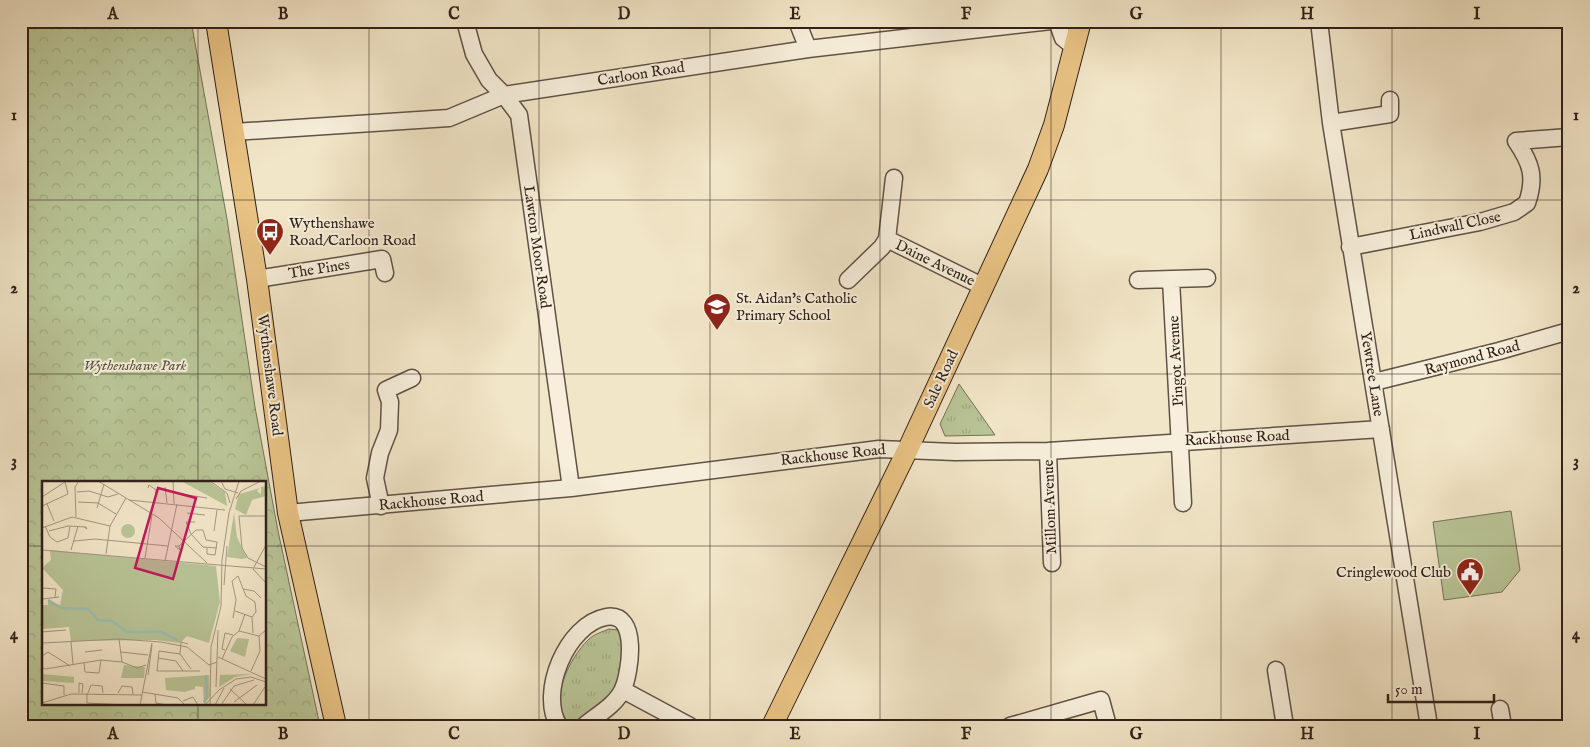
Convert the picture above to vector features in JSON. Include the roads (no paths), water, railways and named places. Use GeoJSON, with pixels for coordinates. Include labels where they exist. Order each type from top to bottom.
{"type":"FeatureCollection","features":[{"type":"Feature","properties":{"kind":"main road","name":"Wythenshawe Road"},"geometry":{"type":"LineString","coordinates":[[216,21],[257,279],[288,513],[336,726]]}},
{"type":"Feature","properties":{"kind":"main road","name":"Sale Road"},"geometry":{"type":"LineString","coordinates":[[772,726],[908,449],[1038,169],[1054,125],[1081,21]]}},
{"type":"Feature","properties":{"kind":"street","name":"Lawton Moor Road"},"geometry":{"type":"LineString","coordinates":[[465,21],[474,54],[489,80],[504,95],[518,115],[572,488]]}},
{"type":"Feature","properties":{"kind":"street"},"geometry":{"type":"LineString","coordinates":[[798,21],[808,49]]}},
{"type":"Feature","properties":{"kind":"street","name":"Carloon Road"},"geometry":{"type":"LineString","coordinates":[[234,132],[449,118],[504,95],[808,49],[1051,21]]}},
{"type":"Feature","properties":{"kind":"street"},"geometry":{"type":"LineString","coordinates":[[1057,21],[1063,38],[1074,47]]}},
{"type":"Feature","properties":{"kind":"street","name":"Yewtree Lane"},"geometry":{"type":"LineString","coordinates":[[1319,21],[1331,123],[1350,247],[1374,382],[1429,726]]}},
{"type":"Feature","properties":{"kind":"street"},"geometry":{"type":"LineString","coordinates":[[1331,123],[1390,114],[1390,100]]}},
{"type":"Feature","properties":{"kind":"street","name":"Lindwall Close"},"geometry":{"type":"LineString","coordinates":[[1350,247],[1480,222],[1514,212],[1527,203],[1533,176],[1527,156],[1516,141],[1569,138]]}},
{"type":"Feature","properties":{"kind":"street","name":"Daine Avenue"},"geometry":{"type":"LineString","coordinates":[[848,280],[882,247],[887,239],[894,178]]}},
{"type":"Feature","properties":{"kind":"street","name":"Daine Avenue"},"geometry":{"type":"LineString","coordinates":[[887,239],[984,287]]}},
{"type":"Feature","properties":{"kind":"street","name":"The Pines"},"geometry":{"type":"LineString","coordinates":[[257,279],[382,259]]}},
{"type":"Feature","properties":{"kind":"street"},"geometry":{"type":"LineString","coordinates":[[1138,280],[1207,278]]}},
{"type":"Feature","properties":{"kind":"street","name":"Pingot Avenue"},"geometry":{"type":"LineString","coordinates":[[1172,280],[1183,503]]}},
{"type":"Feature","properties":{"kind":"street","name":"Raymond Road"},"geometry":{"type":"LineString","coordinates":[[1374,382],[1569,331]]}},
{"type":"Feature","properties":{"kind":"street"},"geometry":{"type":"LineString","coordinates":[[381,506],[376,478],[380,453],[389,430],[390,402],[386,390],[412,378]]}},
{"type":"Feature","properties":{"kind":"street","name":"Rackhouse Road"},"geometry":{"type":"LineString","coordinates":[[288,513],[572,488],[879,449],[955,452],[1048,451],[1381,429]]}},
{"type":"Feature","properties":{"kind":"street","name":"Millom Avenue"},"geometry":{"type":"LineString","coordinates":[[1048,451],[1052,563]]}},
{"type":"Feature","properties":{"kind":"street"},"geometry":{"type":"LineString","coordinates":[[558,726],[551,702],[560,661],[570,642],[589,625],[606,617],[615,618],[630,633],[630,664],[623,690],[615,701],[584,726]]}},
{"type":"Feature","properties":{"kind":"street"},"geometry":{"type":"LineString","coordinates":[[1276,670],[1285,726]]}},
{"type":"Feature","properties":{"kind":"street"},"geometry":{"type":"LineString","coordinates":[[623,690],[690,726]]}},
{"type":"Feature","properties":{"kind":"street"},"geometry":{"type":"LineString","coordinates":[[1010,726],[1100,700],[1108,726]]}},
{"type":"Feature","properties":{"kind":"street"},"geometry":{"type":"LineString","coordinates":[[1500,709],[1503,726]]}},
{"type":"Feature","properties":{"kind":"place","name":"Wythenshawe Road/Carloon Road"},"geometry":{"type":"Point","coordinates":[270,256]}},
{"type":"Feature","properties":{"kind":"place","name":"St. Aidan's Catholic Primary School"},"geometry":{"type":"Point","coordinates":[717,331]}},
{"type":"Feature","properties":{"kind":"place","name":"Cringlewood Club"},"geometry":{"type":"Point","coordinates":[1470,596]}},
{"type":"Feature","properties":{"kind":"park label","name":"Wythenshawe Park"},"geometry":{"type":"Point","coordinates":[135,365]}}]}
